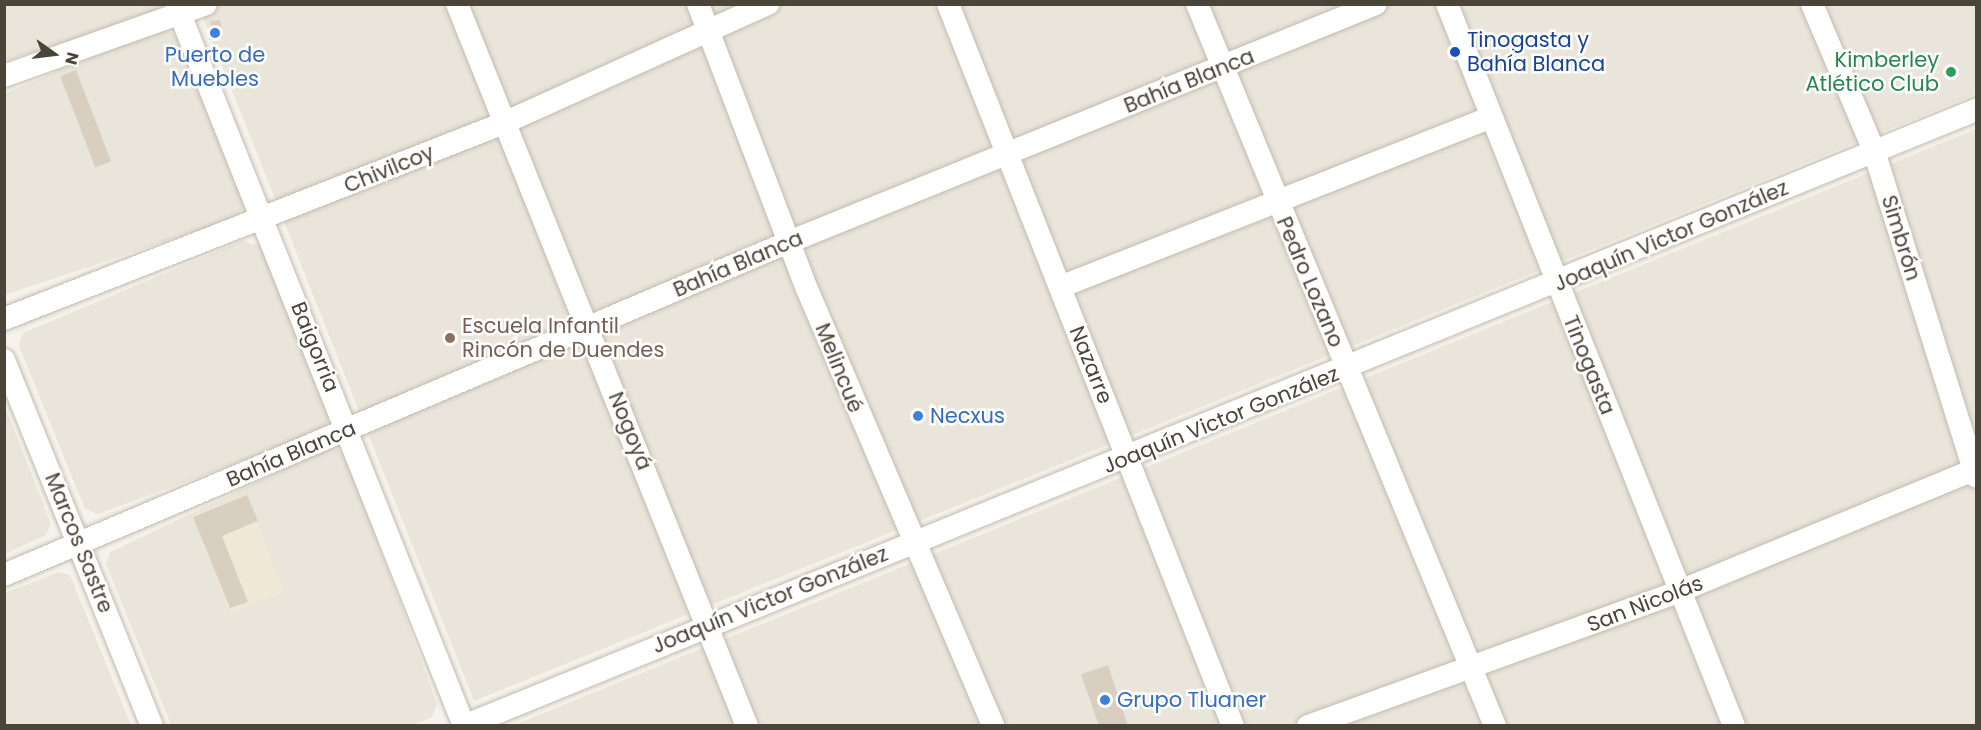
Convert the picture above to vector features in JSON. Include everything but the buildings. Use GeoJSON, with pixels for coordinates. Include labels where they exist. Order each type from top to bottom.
{"type":"FeatureCollection","features":[{"type":"Feature","properties":{"kind":"street"},"geometry":{"type":"LineString","coordinates":[[4,76],[178,9],[206,4]]}},
{"type":"Feature","properties":{"kind":"street","name":"Nogoyá"},"geometry":{"type":"LineString","coordinates":[[457,4],[747,726]]}},
{"type":"Feature","properties":{"kind":"street","name":"Melincué"},"geometry":{"type":"LineString","coordinates":[[698,4],[789,242],[911,543],[993,726]]}},
{"type":"Feature","properties":{"kind":"street","name":"Chivilcoy"},"geometry":{"type":"LineString","coordinates":[[4,319],[504,123],[709,28],[768,4]]}},
{"type":"Feature","properties":{"kind":"street","name":"Nazarre"},"geometry":{"type":"LineString","coordinates":[[948,4],[1233,726]]}},
{"type":"Feature","properties":{"kind":"street","name":"Pedro Lozano"},"geometry":{"type":"LineString","coordinates":[[1197,4],[1221,68],[1495,726]]}},
{"type":"Feature","properties":{"kind":"street","name":"Bahía Blanca"},"geometry":{"type":"LineString","coordinates":[[4,575],[589,329],[789,242],[1376,4]]}},
{"type":"Feature","properties":{"kind":"street","name":"Tinogasta"},"geometry":{"type":"LineString","coordinates":[[1447,4],[1556,284],[1734,726]]}},
{"type":"Feature","properties":{"kind":"street","name":"Simbrón"},"geometry":{"type":"LineString","coordinates":[[1812,4],[1874,151],[1976,472]]}},
{"type":"Feature","properties":{"kind":"street","name":"Baigorria"},"geometry":{"type":"LineString","coordinates":[[178,9],[264,219],[464,726]]}},
{"type":"Feature","properties":{"kind":"street","name":"Joaquín Victor González"},"geometry":{"type":"LineString","coordinates":[[464,726],[707,625],[1128,458],[1556,284],[1977,110]]}},
{"type":"Feature","properties":{"kind":"street"},"geometry":{"type":"LineString","coordinates":[[1060,286],[1491,117]]}},
{"type":"Feature","properties":{"kind":"street","name":"Marcos Sastre"},"geometry":{"type":"LineString","coordinates":[[4,360],[152,726]]}},
{"type":"Feature","properties":{"kind":"street","name":"San Nicolás"},"geometry":{"type":"LineString","coordinates":[[1308,726],[1471,670],[1680,591],[1976,472]]}},
{"type":"Feature","properties":{"kind":"shaded area"},"geometry":{"type":"Polygon","coordinates":[[[5,5],[162,5],[153,14],[5,61],[5,5]]]}},
{"type":"Feature","properties":{"kind":"shaded area"},"geometry":{"type":"Polygon","coordinates":[[[198,5],[1976,5],[1976,94],[474,701],[198,5]]]}},
{"type":"Feature","properties":{"kind":"shaded area"},"geometry":{"type":"Polygon","coordinates":[[[159,30],[176,34],[244,199],[242,210],[233,219],[5,295],[5,93],[159,30]]]}},
{"type":"Feature","properties":{"kind":"shaded area"},"geometry":{"type":"Polygon","coordinates":[[[1976,129],[1976,725],[514,725],[1976,129]]]}},
{"type":"Feature","properties":{"kind":"shaded area"},"geometry":{"type":"Polygon","coordinates":[[[241,241],[260,245],[329,414],[327,425],[319,433],[98,514],[85,509],[19,346],[23,333],[241,241]]]}},
{"type":"Feature","properties":{"kind":"shaded area"},"geometry":{"type":"Polygon","coordinates":[[[4,404],[51,524],[46,535],[5,554],[4,404]]]}},
{"type":"Feature","properties":{"kind":"shaded area"},"geometry":{"type":"Polygon","coordinates":[[[327,449],[338,449],[347,457],[437,704],[432,717],[411,726],[171,725],[106,564],[110,552],[327,449]]]}},
{"type":"Feature","properties":{"kind":"shaded area"},"geometry":{"type":"Polygon","coordinates":[[[247,495],[284,592],[230,613],[193,516],[247,495]]]}},
{"type":"Feature","properties":{"kind":"shaded area"},"geometry":{"type":"Polygon","coordinates":[[[59,572],[70,575],[131,725],[5,725],[5,593],[59,572]]]}},
{"type":"Feature","properties":{"kind":"place","name":"Puerto de Muebles"},"geometry":{"type":"Point","coordinates":[215,33]}},
{"type":"Feature","properties":{"kind":"place","name":"Tinogasta y Bahía Blanca"},"geometry":{"type":"Point","coordinates":[1455,52]}},
{"type":"Feature","properties":{"kind":"place","name":"Kimberley Atlético Club"},"geometry":{"type":"Point","coordinates":[1951,72]}},
{"type":"Feature","properties":{"kind":"place","name":"Escuela Infantil Rincón de Duendes"},"geometry":{"type":"Point","coordinates":[450,338]}},
{"type":"Feature","properties":{"kind":"place","name":"Necxus"},"geometry":{"type":"Point","coordinates":[918,416]}},
{"type":"Feature","properties":{"kind":"place","name":"Grupo Tluaner"},"geometry":{"type":"Point","coordinates":[1105,700]}}]}
